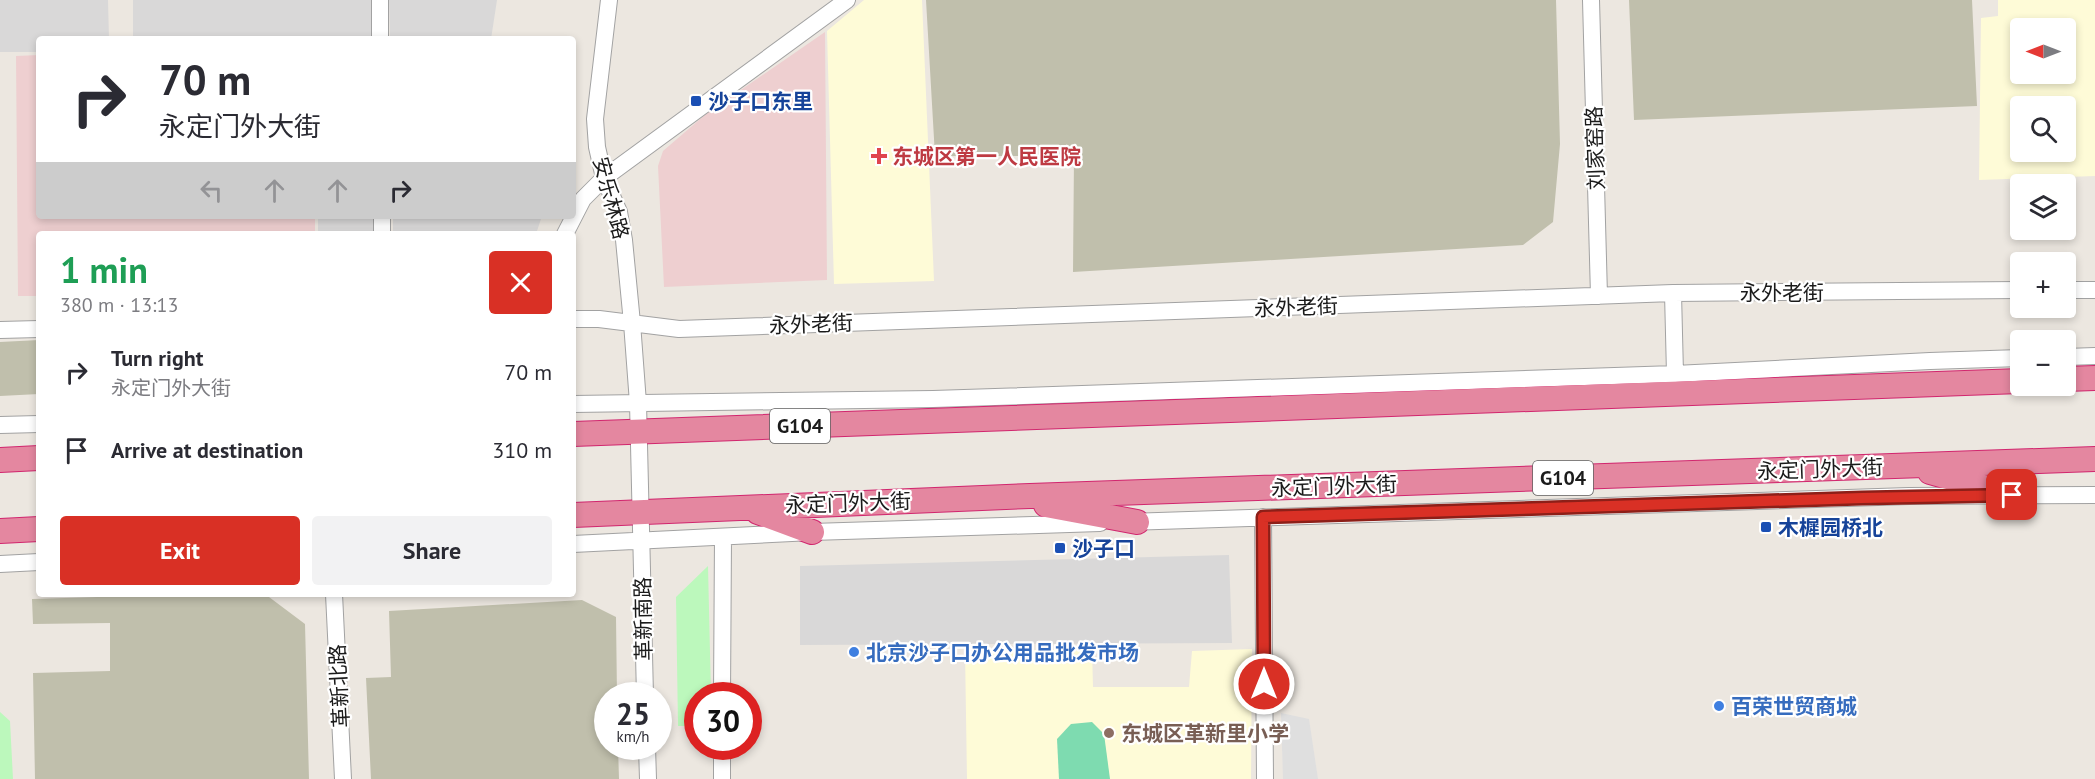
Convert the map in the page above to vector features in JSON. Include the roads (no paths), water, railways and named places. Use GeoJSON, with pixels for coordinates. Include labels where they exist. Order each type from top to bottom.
{"type":"FeatureCollection","features":[{"type":"Feature","properties":{"kind":"highway"},"geometry":{"type":"LineString","coordinates":[[2076,379],[2095,378]]}},
{"type":"Feature","properties":{"kind":"highway","name":"G104"},"geometry":{"type":"LineString","coordinates":[[576,434],[2010,381]]}},
{"type":"Feature","properties":{"kind":"highway"},"geometry":{"type":"LineString","coordinates":[[0,460],[36,458]]}},
{"type":"Feature","properties":{"kind":"highway","name":"永定门外大街"},"geometry":{"type":"LineString","coordinates":[[576,515],[999,497],[2095,459]]}},
{"type":"Feature","properties":{"kind":"highway"},"geometry":{"type":"LineString","coordinates":[[1908,466],[2012,495]]}},
{"type":"Feature","properties":{"kind":"highway"},"geometry":{"type":"LineString","coordinates":[[999,497],[1137,522]]}},
{"type":"Feature","properties":{"kind":"highway"},"geometry":{"type":"LineString","coordinates":[[747,508],[812,532]]}},
{"type":"Feature","properties":{"kind":"highway"},"geometry":{"type":"LineString","coordinates":[[0,531],[36,529]]}},
{"type":"Feature","properties":{"kind":"street"},"geometry":{"type":"LineString","coordinates":[[380,0],[380,36]]}},
{"type":"Feature","properties":{"kind":"street","name":"安乐林路"},"geometry":{"type":"LineString","coordinates":[[609,0],[595,119],[597,147],[604,178],[619,212],[624,240],[638,403],[641,513]]}},
{"type":"Feature","properties":{"kind":"street"},"geometry":{"type":"LineString","coordinates":[[576,213],[583,199],[604,178],[847,0]]}},
{"type":"Feature","properties":{"kind":"street","name":"刘家窑路"},"geometry":{"type":"LineString","coordinates":[[1591,0],[1599,296]]}},
{"type":"Feature","properties":{"kind":"street","name":"永外老街"},"geometry":{"type":"LineString","coordinates":[[576,319],[599,319],[679,328],[1673,293],[2010,290]]}},
{"type":"Feature","properties":{"kind":"street"},"geometry":{"type":"LineString","coordinates":[[2076,290],[2095,290]]}},
{"type":"Feature","properties":{"kind":"street"},"geometry":{"type":"LineString","coordinates":[[1673,293],[1675,374]]}},
{"type":"Feature","properties":{"kind":"street"},"geometry":{"type":"LineString","coordinates":[[0,330],[36,329]]}},
{"type":"Feature","properties":{"kind":"street"},"geometry":{"type":"LineString","coordinates":[[2076,357],[2095,356]]}},
{"type":"Feature","properties":{"kind":"street"},"geometry":{"type":"LineString","coordinates":[[576,404],[933,399],[1675,374],[2010,358]]}},
{"type":"Feature","properties":{"kind":"street"},"geometry":{"type":"LineString","coordinates":[[0,425],[36,424]]}},
{"type":"Feature","properties":{"kind":"street","name":"永定门外大街"},"geometry":{"type":"LineString","coordinates":[[576,544],[812,532],[1263,517],[1862,498],[2095,495]]}},
{"type":"Feature","properties":{"kind":"street","name":"革新南路"},"geometry":{"type":"LineString","coordinates":[[641,513],[645,682]]}},
{"type":"Feature","properties":{"kind":"street"},"geometry":{"type":"LineString","coordinates":[[1263,517],[1265,779]]}},
{"type":"Feature","properties":{"kind":"street"},"geometry":{"type":"LineString","coordinates":[[722,682],[723,537]]}},
{"type":"Feature","properties":{"kind":"street"},"geometry":{"type":"LineString","coordinates":[[0,564],[36,562]]}},
{"type":"Feature","properties":{"kind":"street","name":"革新北路"},"geometry":{"type":"LineString","coordinates":[[334,597],[344,779]]}},
{"type":"Feature","properties":{"kind":"street"},"geometry":{"type":"LineString","coordinates":[[647,760],[648,779]]}},
{"type":"Feature","properties":{"kind":"street"},"geometry":{"type":"LineString","coordinates":[[722,760],[722,779]]}},
{"type":"Feature","properties":{"kind":"place","name":"沙子口东里"},"geometry":{"type":"Point","coordinates":[696,101]}},
{"type":"Feature","properties":{"kind":"place","name":"东城区第一人民医院"},"geometry":{"type":"Point","coordinates":[879,156]}},
{"type":"Feature","properties":{"kind":"place","name":"木樨园桥北"},"geometry":{"type":"Point","coordinates":[1766,527]}},
{"type":"Feature","properties":{"kind":"place","name":"沙子口"},"geometry":{"type":"Point","coordinates":[1060,548]}},
{"type":"Feature","properties":{"kind":"place","name":"北京沙子口办公用品批发市场"},"geometry":{"type":"Point","coordinates":[854,652]}},
{"type":"Feature","properties":{"kind":"place","name":"百荣世贸商城"},"geometry":{"type":"Point","coordinates":[1719,706]}},
{"type":"Feature","properties":{"kind":"place","name":"东城区革新里小学"},"geometry":{"type":"Point","coordinates":[1109,733]}}]}
